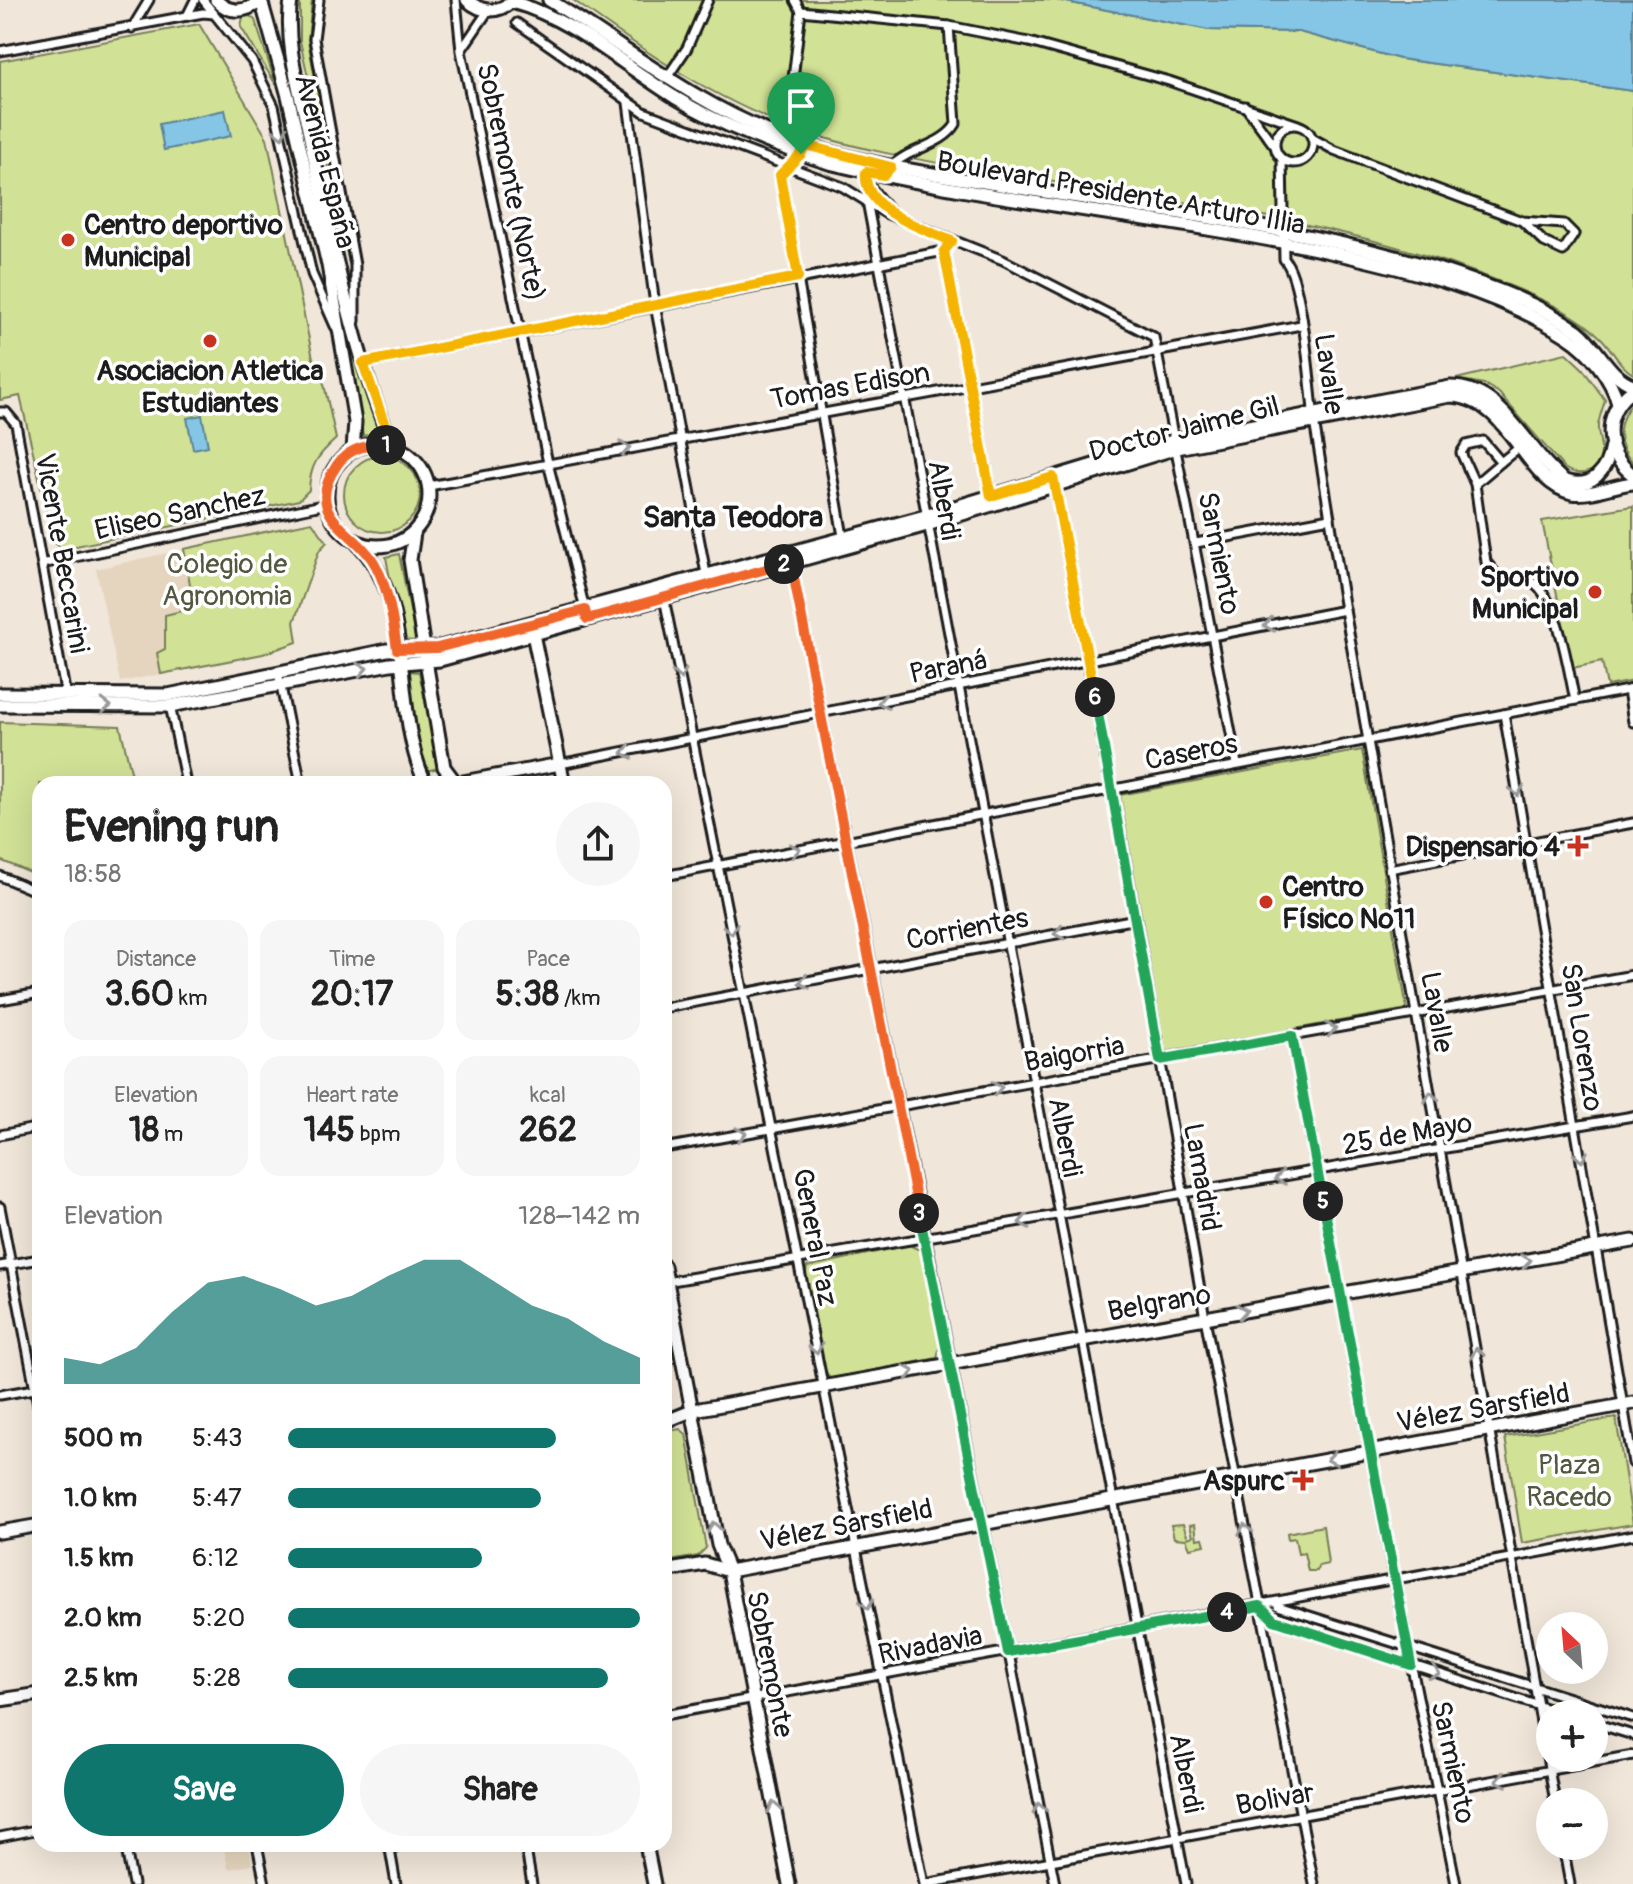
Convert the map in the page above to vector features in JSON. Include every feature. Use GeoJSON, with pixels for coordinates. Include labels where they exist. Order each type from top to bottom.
{"type":"FeatureCollection","features":[{"type":"Feature","properties":{"kind":"main road"},"geometry":{"type":"LineString","coordinates":[[216,0],[232,10],[253,7],[261,0]]}},
{"type":"Feature","properties":{"kind":"main road","name":"Avenida España"},"geometry":{"type":"LineString","coordinates":[[261,0],[304,159],[340,335],[355,422],[353,450]]}},
{"type":"Feature","properties":{"kind":"main road","name":"Avenida España"},"geometry":{"type":"LineString","coordinates":[[291,0],[289,32],[295,68],[363,363],[392,445]]}},
{"type":"Feature","properties":{"kind":"main road"},"geometry":{"type":"LineString","coordinates":[[467,0],[488,11],[513,1]]}},
{"type":"Feature","properties":{"kind":"main road","name":"Boulevard Presidente Arturo Illia"},"geometry":{"type":"LineString","coordinates":[[549,0],[666,79],[714,107],[786,138],[803,149],[888,171],[1284,237],[1435,269],[1540,310],[1575,329],[1619,378],[1633,387]]}},
{"type":"Feature","properties":{"kind":"main road","name":"Boulevard Presidente Arturo Illia"},"geometry":{"type":"LineString","coordinates":[[513,1],[543,11],[570,25],[637,74],[709,116],[865,175],[888,171]]}},
{"type":"Feature","properties":{"kind":"main road","name":"Boulevard Presidente Arturo Illia"},"geometry":{"type":"LineString","coordinates":[[1284,237],[1432,279],[1535,319],[1581,347],[1612,386],[1618,404]]}},
{"type":"Feature","properties":{"kind":"main road","name":"Doctor Jaime Gil"},"geometry":{"type":"LineString","coordinates":[[279,678],[426,661],[533,634],[586,615],[926,521],[1176,444],[1450,387],[1471,388],[1491,400],[1557,475],[1574,484],[1598,477],[1608,460],[1611,446]]}},
{"type":"Feature","properties":{"kind":"main road"},"geometry":{"type":"LineString","coordinates":[[1633,387],[1618,404],[1609,431],[1617,458],[1633,475]]}},
{"type":"Feature","properties":{"kind":"main road","name":"Doctor Jaime Gil"},"geometry":{"type":"LineString","coordinates":[[1314,416],[1460,396],[1485,407],[1553,484],[1573,493],[1633,483]]}},
{"type":"Feature","properties":{"kind":"main road"},"geometry":{"type":"LineString","coordinates":[[424,776],[386,590],[371,557],[338,526],[327,504],[332,473],[353,450],[368,444],[392,445],[414,457],[429,486],[424,519],[414,533],[410,560],[444,767],[449,776]]}},
{"type":"Feature","properties":{"kind":"main road","name":"Doctor Jaime Gil"},"geometry":{"type":"LineString","coordinates":[[926,521],[991,496],[1054,481]]}},
{"type":"Feature","properties":{"kind":"main road"},"geometry":{"type":"LineString","coordinates":[[357,542],[387,546],[414,533]]}},
{"type":"Feature","properties":{"kind":"main road","name":"Doctor Jaime Gil"},"geometry":{"type":"LineString","coordinates":[[586,615],[664,598],[707,581],[791,563],[844,543]]}},
{"type":"Feature","properties":{"kind":"main road"},"geometry":{"type":"LineString","coordinates":[[0,705],[67,700],[169,700],[279,678],[397,649],[437,648],[586,615]]}},
{"type":"Feature","properties":{"kind":"main road"},"geometry":{"type":"LineString","coordinates":[[533,634],[562,776]]}},
{"type":"Feature","properties":{"kind":"main road"},"geometry":{"type":"LineString","coordinates":[[0,694],[67,700]]}},
{"type":"Feature","properties":{"kind":"main road"},"geometry":{"type":"LineString","coordinates":[[496,776],[560,764]]}},
{"type":"Feature","properties":{"kind":"main road","name":"Belgrano"},"geometry":{"type":"LineString","coordinates":[[672,1419],[694,1410],[1633,1241]]}},
{"type":"Feature","properties":{"kind":"main road","name":"Sobremonte"},"geometry":{"type":"LineString","coordinates":[[672,1309],[718,1545],[729,1571],[789,1884]]}},
{"type":"Feature","properties":{"kind":"main road","name":"Vélez Sarsfield"},"geometry":{"type":"LineString","coordinates":[[672,1570],[705,1564],[729,1571],[1113,1497],[1628,1404]]}},
{"type":"Feature","properties":{"kind":"main road"},"geometry":{"type":"LineString","coordinates":[[0,1532],[32,1526]]}},
{"type":"Feature","properties":{"kind":"main road"},"geometry":{"type":"LineString","coordinates":[[0,1700],[32,1695]]}},
{"type":"Feature","properties":{"kind":"main road"},"geometry":{"type":"LineString","coordinates":[[648,1852],[654,1884]]}},
{"type":"Feature","properties":{"kind":"street"},"geometry":{"type":"LineString","coordinates":[[132,28],[149,0]]}},
{"type":"Feature","properties":{"kind":"street"},"geometry":{"type":"LineString","coordinates":[[187,16],[195,0]]}},
{"type":"Feature","properties":{"kind":"street","name":"Avenida España"},"geometry":{"type":"LineString","coordinates":[[203,0],[252,61],[274,106],[312,274],[340,335]]}},
{"type":"Feature","properties":{"kind":"street","name":"Avenida España"},"geometry":{"type":"LineString","coordinates":[[319,0],[314,39],[355,265],[354,327]]}},
{"type":"Feature","properties":{"kind":"street","name":"Sobremonte (Norte)"},"geometry":{"type":"LineString","coordinates":[[456,0],[461,51],[548,463]]}},
{"type":"Feature","properties":{"kind":"street"},"geometry":{"type":"LineString","coordinates":[[666,79],[687,48],[708,0]]}},
{"type":"Feature","properties":{"kind":"street"},"geometry":{"type":"LineString","coordinates":[[786,138],[801,11],[795,0]]}},
{"type":"Feature","properties":{"kind":"street"},"geometry":{"type":"LineString","coordinates":[[461,51],[488,11]]}},
{"type":"Feature","properties":{"kind":"street"},"geometry":{"type":"LineString","coordinates":[[801,11],[949,26],[1029,42],[1243,104],[1298,125],[1312,138],[1334,150],[1522,221],[1564,224],[1574,234],[1569,246],[1563,251],[1555,250],[1522,221]]}},
{"type":"Feature","properties":{"kind":"street"},"geometry":{"type":"LineString","coordinates":[[0,51],[187,16],[214,14]]}},
{"type":"Feature","properties":{"kind":"street"},"geometry":{"type":"LineString","coordinates":[[517,23],[644,112],[789,167],[867,201],[894,217],[1003,260],[1146,330],[1154,337],[1159,350]]}},
{"type":"Feature","properties":{"kind":"street"},"geometry":{"type":"LineString","coordinates":[[888,171],[907,153],[946,134],[956,124],[949,26]]}},
{"type":"Feature","properties":{"kind":"street"},"geometry":{"type":"LineString","coordinates":[[628,103],[655,305],[707,581]]}},
{"type":"Feature","properties":{"kind":"street"},"geometry":{"type":"LineString","coordinates":[[1243,104],[1282,159],[1300,162]]}},
{"type":"Feature","properties":{"kind":"street"},"geometry":{"type":"LineString","coordinates":[[1275,146],[1281,130],[1298,125]]}},
{"type":"Feature","properties":{"kind":"street"},"geometry":{"type":"LineString","coordinates":[[1281,177],[1313,148],[1312,138]]}},
{"type":"Feature","properties":{"kind":"street"},"geometry":{"type":"LineString","coordinates":[[1313,148],[1334,150]]}},
{"type":"Feature","properties":{"kind":"street"},"geometry":{"type":"LineString","coordinates":[[803,149],[780,175],[844,543]]}},
{"type":"Feature","properties":{"kind":"street","name":"Lavalle"},"geometry":{"type":"LineString","coordinates":[[1282,159],[1284,259],[1293,277],[1389,869],[1514,1557],[1537,1700]]}},
{"type":"Feature","properties":{"kind":"street"},"geometry":{"type":"LineString","coordinates":[[865,175],[894,217]]}},
{"type":"Feature","properties":{"kind":"street","name":"Alberdi"},"geometry":{"type":"LineString","coordinates":[[865,175],[867,201],[926,521],[1186,1884]]}},
{"type":"Feature","properties":{"kind":"street"},"geometry":{"type":"LineString","coordinates":[[363,363],[944,251],[952,241]]}},
{"type":"Feature","properties":{"kind":"street"},"geometry":{"type":"LineString","coordinates":[[944,251],[991,496]]}},
{"type":"Feature","properties":{"kind":"street","name":"Tomas Edison"},"geometry":{"type":"LineString","coordinates":[[429,486],[678,437],[1301,325]]}},
{"type":"Feature","properties":{"kind":"street","name":"Sarmiento"},"geometry":{"type":"LineString","coordinates":[[1159,350],[1237,764]]}},
{"type":"Feature","properties":{"kind":"street","name":"Vicente Beccarini"},"geometry":{"type":"LineString","coordinates":[[3,412],[16,424],[67,700]]}},
{"type":"Feature","properties":{"kind":"street"},"geometry":{"type":"LineString","coordinates":[[1501,462],[1483,441],[1466,445],[1461,453],[1475,484],[1486,562],[1500,579],[1525,579],[1538,586],[1548,601],[1575,700]]}},
{"type":"Feature","properties":{"kind":"street"},"geometry":{"type":"LineString","coordinates":[[1475,484],[1521,446]]}},
{"type":"Feature","properties":{"kind":"street"},"geometry":{"type":"LineString","coordinates":[[548,463],[586,615]]}},
{"type":"Feature","properties":{"kind":"street","name":"Lamadrid"},"geometry":{"type":"LineString","coordinates":[[1054,481],[1136,919],[1205,1318],[1314,1884]]}},
{"type":"Feature","properties":{"kind":"street","name":"Eliseo Sanchez"},"geometry":{"type":"LineString","coordinates":[[42,564],[327,504]]}},
{"type":"Feature","properties":{"kind":"street"},"geometry":{"type":"LineString","coordinates":[[1196,543],[1330,518]]}},
{"type":"Feature","properties":{"kind":"street"},"geometry":{"type":"LineString","coordinates":[[791,563],[1055,1884]]}},
{"type":"Feature","properties":{"kind":"street","name":"General Paz"},"geometry":{"type":"LineString","coordinates":[[664,598],[924,1884]]}},
{"type":"Feature","properties":{"kind":"street","name":"Paraná"},"geometry":{"type":"LineString","coordinates":[[560,764],[1345,610]]}},
{"type":"Feature","properties":{"kind":"street"},"geometry":{"type":"LineString","coordinates":[[279,678],[299,776]]}},
{"type":"Feature","properties":{"kind":"street"},"geometry":{"type":"LineString","coordinates":[[1630,690],[1633,722]]}},
{"type":"Feature","properties":{"kind":"street","name":"Caseros"},"geometry":{"type":"LineString","coordinates":[[672,874],[1630,690]]}},
{"type":"Feature","properties":{"kind":"street"},"geometry":{"type":"LineString","coordinates":[[169,700],[184,776]]}},
{"type":"Feature","properties":{"kind":"street","name":"San Lorenzo"},"geometry":{"type":"LineString","coordinates":[[1504,714],[1575,1126],[1628,1404],[1633,1463]]}},
{"type":"Feature","properties":{"kind":"street"},"geometry":{"type":"LineString","coordinates":[[1389,869],[1633,823]]}},
{"type":"Feature","properties":{"kind":"street"},"geometry":{"type":"LineString","coordinates":[[0,876],[32,890]]}},
{"type":"Feature","properties":{"kind":"street","name":"Corrientes"},"geometry":{"type":"LineString","coordinates":[[672,1007],[1136,919]]}},
{"type":"Feature","properties":{"kind":"street","name":"Baigorria"},"geometry":{"type":"LineString","coordinates":[[672,1147],[1633,975]]}},
{"type":"Feature","properties":{"kind":"street"},"geometry":{"type":"LineString","coordinates":[[0,1000],[32,994]]}},
{"type":"Feature","properties":{"kind":"street","name":"Sarmiento"},"geometry":{"type":"LineString","coordinates":[[1292,1036],[1394,1579],[1456,1884]]}},
{"type":"Feature","properties":{"kind":"street","name":"25 de Mayo"},"geometry":{"type":"LineString","coordinates":[[672,1281],[1633,1116]]}},
{"type":"Feature","properties":{"kind":"street"},"geometry":{"type":"LineString","coordinates":[[0,1135],[32,1129]]}},
{"type":"Feature","properties":{"kind":"street"},"geometry":{"type":"LineString","coordinates":[[0,1207],[32,1365]]}},
{"type":"Feature","properties":{"kind":"street"},"geometry":{"type":"LineString","coordinates":[[0,1266],[32,1260]]}},
{"type":"Feature","properties":{"kind":"street"},"geometry":{"type":"LineString","coordinates":[[0,1395],[32,1390]]}},
{"type":"Feature","properties":{"kind":"street","name":"Rivadavia"},"geometry":{"type":"LineString","coordinates":[[672,1714],[1633,1535]]}},
{"type":"Feature","properties":{"kind":"street"},"geometry":{"type":"LineString","coordinates":[[1260,1606],[1286,1606],[1633,1718]]}},
{"type":"Feature","properties":{"kind":"street"},"geometry":{"type":"LineString","coordinates":[[1260,1606],[1274,1620],[1536,1705]]}},
{"type":"Feature","properties":{"kind":"street"},"geometry":{"type":"LineString","coordinates":[[1608,1727],[1633,1735]]}},
{"type":"Feature","properties":{"kind":"street","name":"Bolivar"},"geometry":{"type":"LineString","coordinates":[[1608,1760],[1633,1755]]}},
{"type":"Feature","properties":{"kind":"street","name":"Bolivar"},"geometry":{"type":"LineString","coordinates":[[924,1884],[1543,1772]]}},
{"type":"Feature","properties":{"kind":"street"},"geometry":{"type":"LineString","coordinates":[[0,1837],[32,1831]]}},
{"type":"Feature","properties":{"kind":"street"},"geometry":{"type":"LineString","coordinates":[[127,1852],[133,1884]]}},
{"type":"Feature","properties":{"kind":"street"},"geometry":{"type":"LineString","coordinates":[[259,1852],[265,1884]]}},
{"type":"Feature","properties":{"kind":"street"},"geometry":{"type":"LineString","coordinates":[[390,1852],[396,1884]]}},
{"type":"Feature","properties":{"kind":"street"},"geometry":{"type":"LineString","coordinates":[[526,1852],[532,1884]]}},
{"type":"Feature","properties":{"kind":"street"},"geometry":{"type":"LineString","coordinates":[[1566,1860],[1570,1884]]}},
{"type":"Feature","properties":{"kind":"shaded area"},"geometry":{"type":"Polygon","coordinates":[[[296,524],[259,609],[263,654],[120,682],[96,569],[296,524]]]}},
{"type":"Feature","properties":{"kind":"shaded area"},"geometry":{"type":"Polygon","coordinates":[[[225,1852],[250,1852],[252,1865],[228,1869],[225,1852]]]}},
{"type":"Feature","properties":{"kind":"green space"},"geometry":{"type":"Polygon","coordinates":[[[300,0],[312,0],[308,40],[349,263],[300,41],[300,0]]]}},
{"type":"Feature","properties":{"kind":"green space"},"geometry":{"type":"Polygon","coordinates":[[[573,0],[1056,0],[1209,30],[1299,32],[1400,59],[1633,91],[1633,374],[1592,330],[1562,310],[1518,289],[1395,246],[1332,230],[1204,205],[891,154],[802,131],[748,109],[695,82],[573,0]]]}},
{"type":"Feature","properties":{"kind":"green space"},"geometry":{"type":"Polygon","coordinates":[[[250,16],[255,20],[276,85],[241,27],[243,17],[250,16]]]}},
{"type":"Feature","properties":{"kind":"green space"},"geometry":{"type":"Polygon","coordinates":[[[199,24],[267,138],[314,363],[324,384],[336,439],[316,461],[309,490],[299,500],[62,549],[54,542],[20,396],[0,400],[0,61],[199,24]]]}},
{"type":"Feature","properties":{"kind":"green space"},"geometry":{"type":"Polygon","coordinates":[[[344,311],[378,433],[363,436],[344,311]]]}},
{"type":"Feature","properties":{"kind":"green space"},"geometry":{"type":"Polygon","coordinates":[[[1566,353],[1582,368],[1605,400],[1598,426],[1600,459],[1593,469],[1582,473],[1564,468],[1499,393],[1484,384],[1456,379],[1566,353]]]}},
{"type":"Feature","properties":{"kind":"green space"},"geometry":{"type":"Polygon","coordinates":[[[1633,402],[1633,463],[1623,448],[1620,432],[1623,417],[1633,402]]]}},
{"type":"Feature","properties":{"kind":"green space"},"geometry":{"type":"Polygon","coordinates":[[[375,456],[389,456],[403,462],[414,473],[420,494],[417,509],[409,521],[389,532],[375,532],[361,526],[350,515],[344,501],[344,487],[350,473],[361,462],[375,456]]]}},
{"type":"Feature","properties":{"kind":"green space","name":"Sportivo Municipal"},"geometry":{"type":"Polygon","coordinates":[[[1633,506],[1633,681],[1607,686],[1602,662],[1572,668],[1542,521],[1633,506]]]}},
{"type":"Feature","properties":{"kind":"green space","name":"Colegio de Agronomia"},"geometry":{"type":"Polygon","coordinates":[[[312,522],[327,542],[319,551],[294,622],[297,642],[263,654],[161,674],[157,653],[165,649],[165,615],[194,608],[184,549],[312,522]]]}},
{"type":"Feature","properties":{"kind":"green space"},"geometry":{"type":"Polygon","coordinates":[[[399,554],[416,641],[401,640],[386,557],[399,554]]]}},
{"type":"Feature","properties":{"kind":"green space"},"geometry":{"type":"Polygon","coordinates":[[[406,671],[419,672],[439,768],[425,771],[406,671]]]}},
{"type":"Feature","properties":{"kind":"green space"},"geometry":{"type":"Polygon","coordinates":[[[0,722],[120,726],[132,776],[32,776],[32,874],[0,860],[0,722]]]}},
{"type":"Feature","properties":{"kind":"green space","name":"Centro Físico Nº11"},"geometry":{"type":"Polygon","coordinates":[[[1362,750],[1407,1009],[1165,1052],[1120,795],[1362,750]]]}},
{"type":"Feature","properties":{"kind":"green space"},"geometry":{"type":"Polygon","coordinates":[[[909,1245],[922,1251],[940,1346],[937,1358],[830,1379],[824,1368],[805,1277],[807,1267],[909,1245]]]}},
{"type":"Feature","properties":{"kind":"green space","name":"Plaza Racedo"},"geometry":{"type":"Polygon","coordinates":[[[1616,1418],[1633,1524],[1522,1543],[1505,1437],[1616,1418]]]}},
{"type":"Feature","properties":{"kind":"green space"},"geometry":{"type":"Polygon","coordinates":[[[680,1429],[686,1434],[706,1548],[698,1556],[672,1561],[672,1430],[680,1429]]]}},
{"type":"Feature","properties":{"kind":"green space"},"geometry":{"type":"Polygon","coordinates":[[[1183,1524],[1188,1538],[1193,1536],[1190,1525],[1195,1524],[1197,1539],[1203,1538],[1205,1545],[1190,1548],[1186,1539],[1174,1538],[1171,1525],[1183,1524]]]}},
{"type":"Feature","properties":{"kind":"green space"},"geometry":{"type":"Polygon","coordinates":[[[1323,1526],[1328,1564],[1318,1566],[1317,1571],[1308,1571],[1304,1553],[1298,1554],[1295,1538],[1288,1539],[1287,1533],[1323,1526]]]}},
{"type":"Feature","properties":{"kind":"water"},"geometry":{"type":"Polygon","coordinates":[[[1056,0],[1633,0],[1633,91],[1400,59],[1299,32],[1209,30],[1056,0]]]}},
{"type":"Feature","properties":{"kind":"water"},"geometry":{"type":"Polygon","coordinates":[[[225,110],[231,136],[164,150],[159,124],[225,110]]]}},
{"type":"Feature","properties":{"kind":"water"},"geometry":{"type":"Polygon","coordinates":[[[202,415],[208,446],[193,449],[187,418],[202,415]]]}},
{"type":"Feature","properties":{"kind":"place","name":"Centro deportivo Municipal"},"geometry":{"type":"Point","coordinates":[68,240]}},
{"type":"Feature","properties":{"kind":"place","name":"Asociacion Atletica Estudiantes"},"geometry":{"type":"Point","coordinates":[210,341]}},
{"type":"Feature","properties":{"kind":"place","name":"Sportivo Municipal"},"geometry":{"type":"Point","coordinates":[1595,592]}},
{"type":"Feature","properties":{"kind":"place","name":"Dispensario 4"},"geometry":{"type":"Point","coordinates":[1578,846]}},
{"type":"Feature","properties":{"kind":"place","name":"Centro Físico Nº11"},"geometry":{"type":"Point","coordinates":[1266,902]}},
{"type":"Feature","properties":{"kind":"place","name":"Aspurc"},"geometry":{"type":"Point","coordinates":[1303,1480]}},
{"type":"Feature","properties":{"kind":"district","name":"Santa Teodora"},"geometry":{"type":"Point","coordinates":[733,517]}},
{"type":"Feature","properties":{"kind":"route"},"geometry":{"type":"LineString","coordinates":[[805,145],[891,167],[884,175],[866,172],[865,179],[877,199],[894,217],[952,241],[944,251],[991,496],[1053,477],[1160,1060],[1292,1036],[1411,1665],[1274,1620],[1260,1606],[1008,1652],[791,563],[587,619],[585,610],[437,648],[397,649],[386,590],[377,567],[357,542],[343,533],[333,520],[327,504],[327,488],[340,460],[368,444],[392,445],[363,363],[798,277],[780,175],[801,154],[805,145]]}}]}
